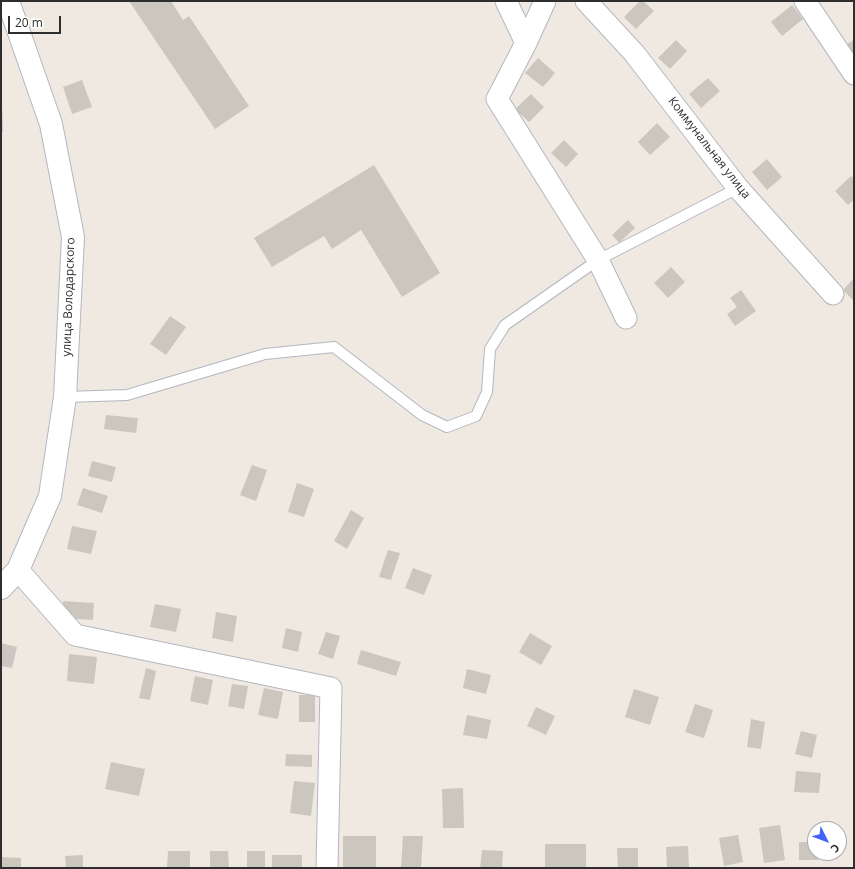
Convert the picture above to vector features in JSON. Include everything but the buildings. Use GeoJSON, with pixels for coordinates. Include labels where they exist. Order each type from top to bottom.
{"type":"FeatureCollection","features":[{"type":"Feature","properties":{"kind":"street","name":"улица Володарского"},"geometry":{"type":"LineString","coordinates":[[1,588],[18,570],[50,496],[65,397],[73,237],[50,124],[8,1]]}},
{"type":"Feature","properties":{"kind":"street"},"geometry":{"type":"LineString","coordinates":[[506,1],[526,43]]}},
{"type":"Feature","properties":{"kind":"street"},"geometry":{"type":"LineString","coordinates":[[545,1],[526,43],[497,99],[598,260],[626,318]]}},
{"type":"Feature","properties":{"kind":"street","name":"Коммунальная улица"},"geometry":{"type":"LineString","coordinates":[[586,1],[634,53],[738,188],[833,294]]}},
{"type":"Feature","properties":{"kind":"street"},"geometry":{"type":"LineString","coordinates":[[805,1],[854,74]]}},
{"type":"Feature","properties":{"kind":"street"},"geometry":{"type":"LineString","coordinates":[[18,570],[75,635],[331,688],[327,868]]}},
{"type":"Feature","properties":{"kind":"lane"},"geometry":{"type":"LineString","coordinates":[[65,397],[127,394],[265,354],[334,347],[422,415],[447,427],[476,416],[487,392],[490,349],[505,325],[598,260],[738,188]]}}]}
